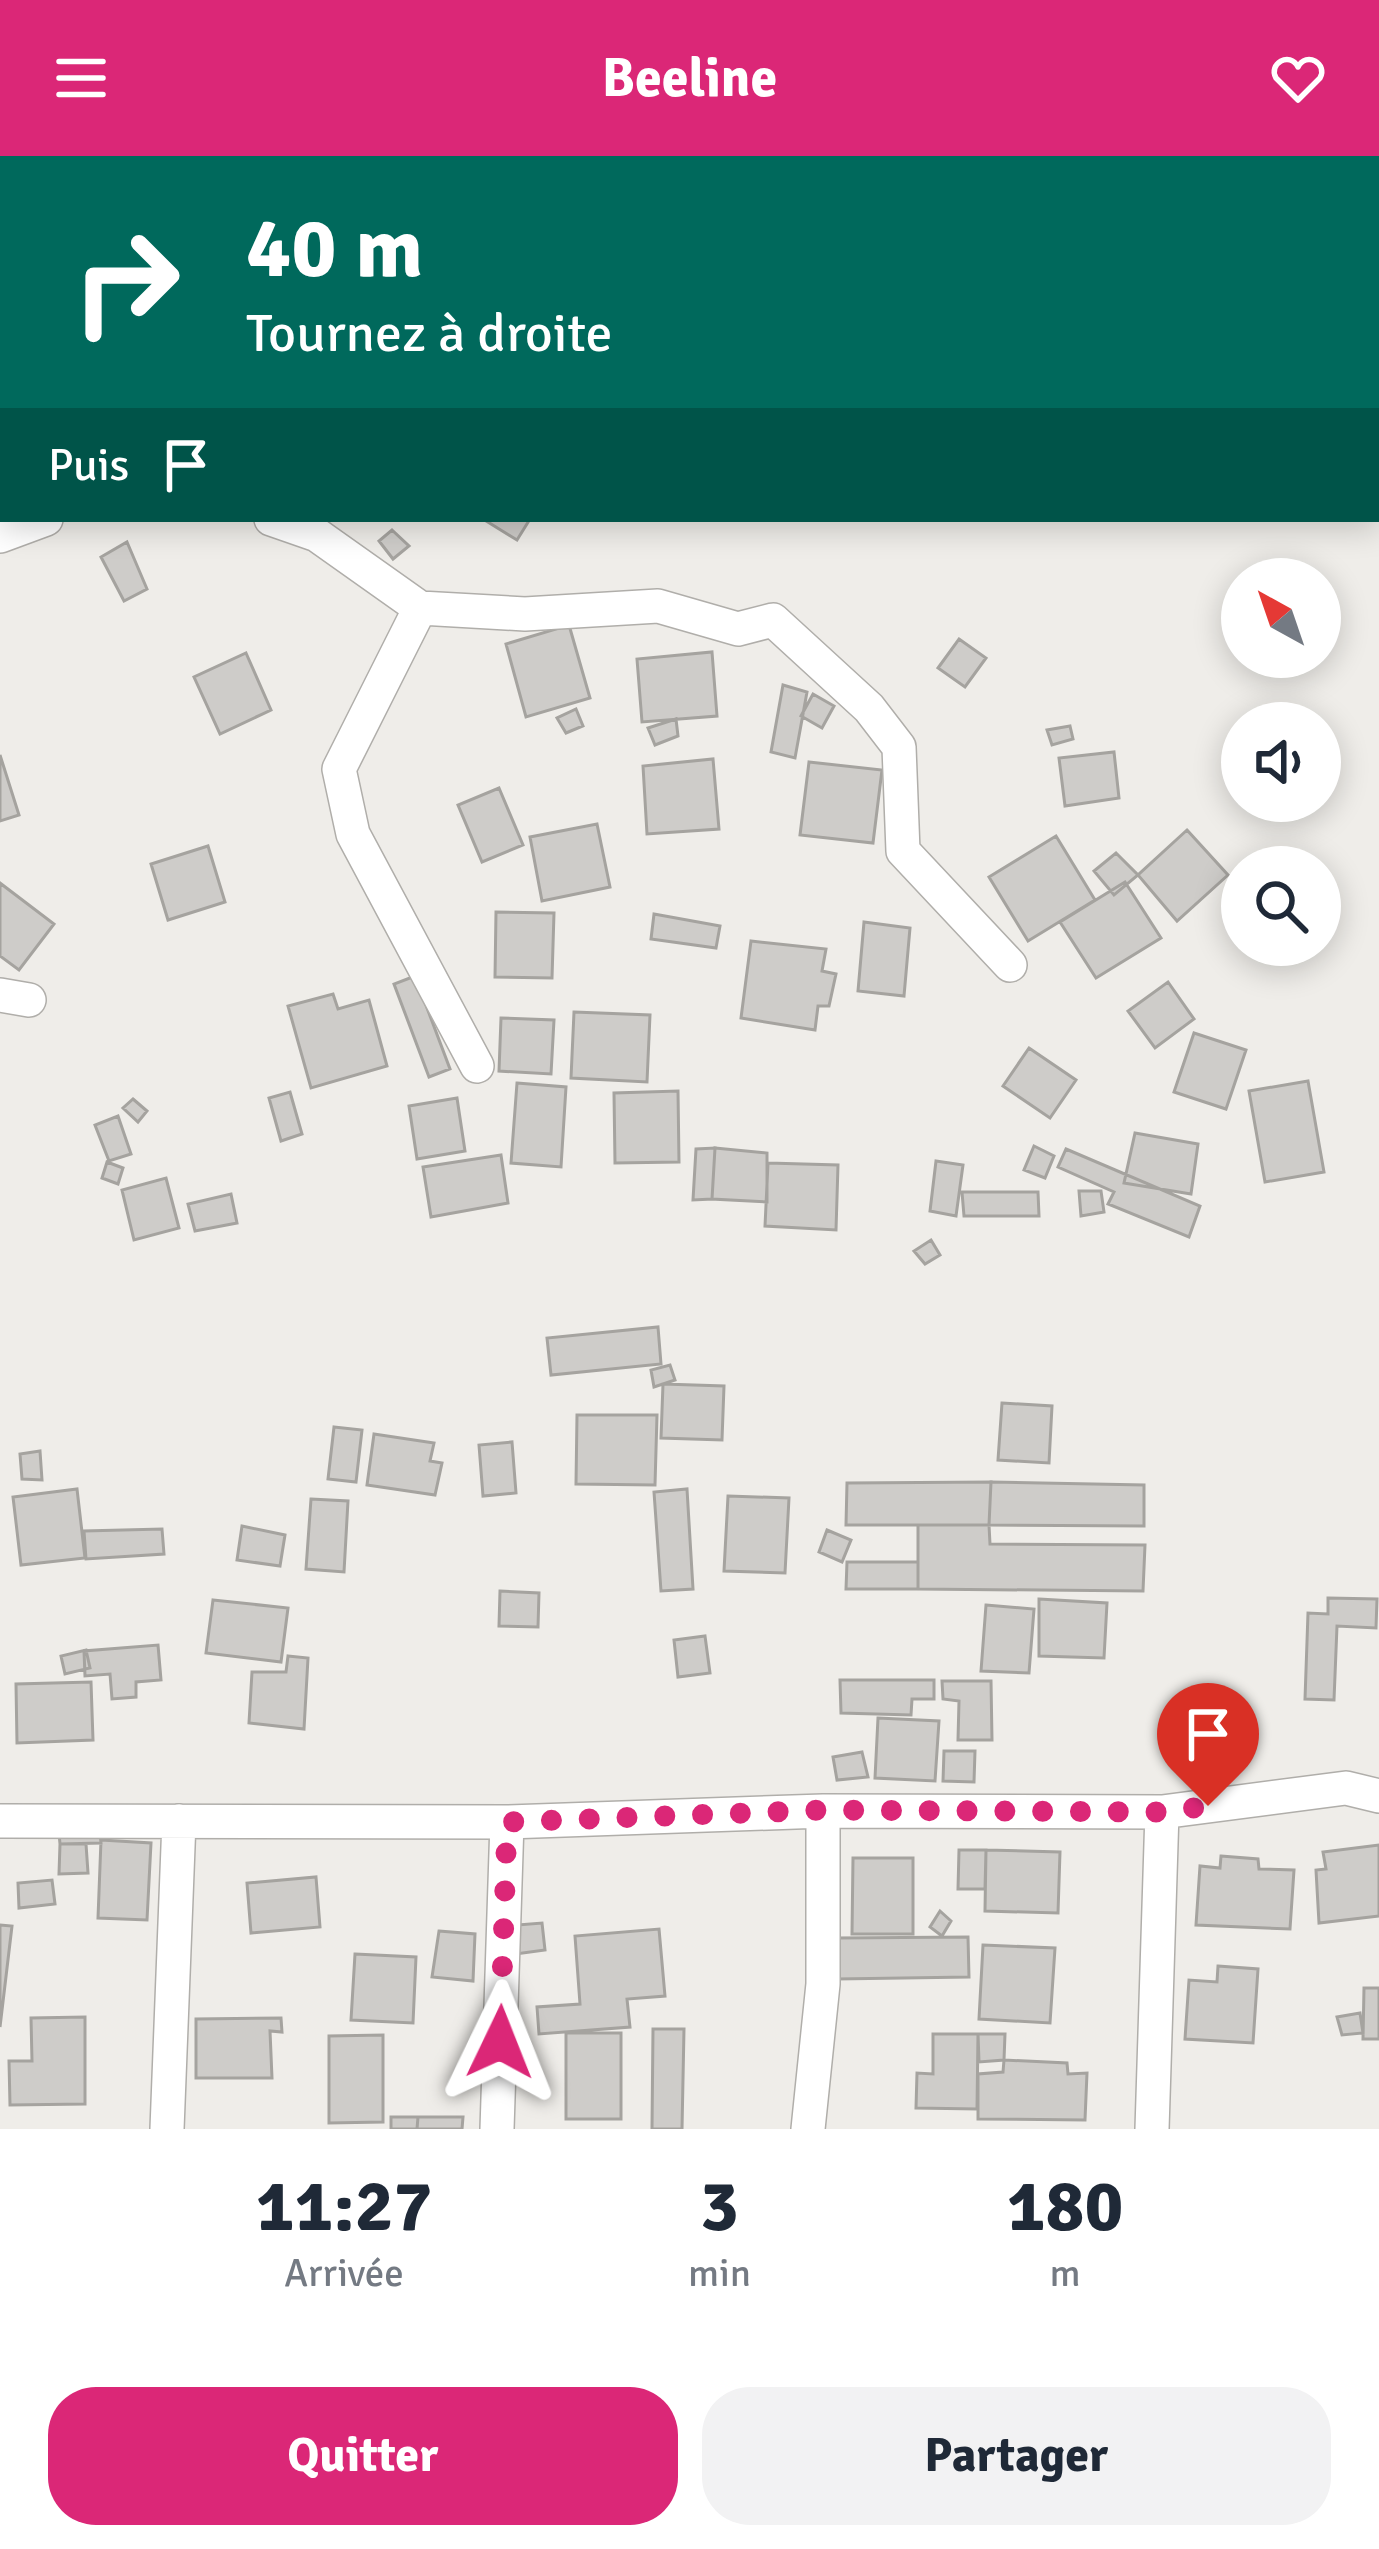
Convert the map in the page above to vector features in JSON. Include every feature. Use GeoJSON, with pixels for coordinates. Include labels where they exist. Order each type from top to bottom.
{"type":"FeatureCollection","features":[{"type":"Feature","properties":{"kind":"street"},"geometry":{"type":"LineString","coordinates":[[0,536],[38,522]]}},
{"type":"Feature","properties":{"kind":"street"},"geometry":{"type":"LineString","coordinates":[[279,522],[316,535],[420,608],[525,614],[658,606],[738,629],[773,620],[869,708],[898,747],[903,851],[1010,964]]}},
{"type":"Feature","properties":{"kind":"street"},"geometry":{"type":"LineString","coordinates":[[420,608],[339,769],[353,834],[477,1066]]}},
{"type":"Feature","properties":{"kind":"street"},"geometry":{"type":"LineString","coordinates":[[0,1821],[507,1822],[823,1810],[1162,1812],[1346,1788],[1379,1796]]}},
{"type":"Feature","properties":{"kind":"street"},"geometry":{"type":"LineString","coordinates":[[808,2129],[823,1984],[823,1810]]}},
{"type":"Feature","properties":{"kind":"street"},"geometry":{"type":"LineString","coordinates":[[1152,2129],[1162,1812]]}},
{"type":"Feature","properties":{"kind":"street"},"geometry":{"type":"LineString","coordinates":[[166,2129],[179,1821]]}},
{"type":"Feature","properties":{"kind":"street"},"geometry":{"type":"LineString","coordinates":[[497,2129],[507,1822]]}},
{"type":"Feature","properties":{"kind":"building"},"geometry":{"type":"Polygon","coordinates":[[[488,522],[528,522],[517,540],[488,522]]]}},
{"type":"Feature","properties":{"kind":"building"},"geometry":{"type":"Polygon","coordinates":[[[392,530],[409,546],[393,559],[379,541],[392,530]]]}},
{"type":"Feature","properties":{"kind":"building"},"geometry":{"type":"Polygon","coordinates":[[[127,542],[147,589],[124,601],[101,557],[127,542]]]}},
{"type":"Feature","properties":{"kind":"building"},"geometry":{"type":"Polygon","coordinates":[[[569,625],[590,698],[526,717],[506,644],[569,625]]]}},
{"type":"Feature","properties":{"kind":"building"},"geometry":{"type":"Polygon","coordinates":[[[959,639],[986,658],[965,687],[938,668],[959,639]]]}},
{"type":"Feature","properties":{"kind":"building"},"geometry":{"type":"Polygon","coordinates":[[[712,652],[717,716],[642,722],[637,659],[712,652]]]}},
{"type":"Feature","properties":{"kind":"building"},"geometry":{"type":"Polygon","coordinates":[[[246,653],[271,710],[220,734],[194,677],[246,653]]]}},
{"type":"Feature","properties":{"kind":"building"},"geometry":{"type":"Polygon","coordinates":[[[783,685],[807,692],[795,758],[771,752],[783,685]]]}},
{"type":"Feature","properties":{"kind":"building"},"geometry":{"type":"Polygon","coordinates":[[[813,694],[834,706],[822,728],[801,716],[813,694]]]}},
{"type":"Feature","properties":{"kind":"building"},"geometry":{"type":"Polygon","coordinates":[[[576,709],[583,726],[566,733],[557,718],[576,709]]]}},
{"type":"Feature","properties":{"kind":"building"},"geometry":{"type":"Polygon","coordinates":[[[676,719],[678,736],[655,745],[648,728],[676,719]]]}},
{"type":"Feature","properties":{"kind":"building"},"geometry":{"type":"Polygon","coordinates":[[[1070,726],[1073,739],[1052,745],[1047,730],[1070,726]]]}},
{"type":"Feature","properties":{"kind":"building"},"geometry":{"type":"Polygon","coordinates":[[[1114,752],[1119,798],[1065,806],[1059,758],[1114,752]]]}},
{"type":"Feature","properties":{"kind":"building"},"geometry":{"type":"Polygon","coordinates":[[[0,755],[19,815],[0,821],[0,755]]]}},
{"type":"Feature","properties":{"kind":"building"},"geometry":{"type":"Polygon","coordinates":[[[713,759],[719,829],[647,834],[643,766],[713,759]]]}},
{"type":"Feature","properties":{"kind":"building"},"geometry":{"type":"Polygon","coordinates":[[[809,762],[882,770],[873,843],[800,835],[809,762]]]}},
{"type":"Feature","properties":{"kind":"building"},"geometry":{"type":"Polygon","coordinates":[[[499,788],[523,845],[482,862],[458,805],[499,788]]]}},
{"type":"Feature","properties":{"kind":"building"},"geometry":{"type":"Polygon","coordinates":[[[597,824],[610,887],[542,901],[530,837],[597,824]]]}},
{"type":"Feature","properties":{"kind":"building"},"geometry":{"type":"Polygon","coordinates":[[[1187,830],[1221,867],[1221,881],[1177,921],[1138,875],[1187,830]]]}},
{"type":"Feature","properties":{"kind":"building"},"geometry":{"type":"Polygon","coordinates":[[[1056,836],[1095,900],[1028,941],[989,877],[1056,836]]]}},
{"type":"Feature","properties":{"kind":"building"},"geometry":{"type":"Polygon","coordinates":[[[208,846],[225,902],[168,920],[151,864],[208,846]]]}},
{"type":"Feature","properties":{"kind":"building"},"geometry":{"type":"Polygon","coordinates":[[[1116,853],[1138,875],[1114,895],[1094,871],[1116,853]]]}},
{"type":"Feature","properties":{"kind":"building"},"geometry":{"type":"Polygon","coordinates":[[[1125,882],[1161,938],[1096,978],[1060,922],[1125,882]]]}},
{"type":"Feature","properties":{"kind":"building"},"geometry":{"type":"Polygon","coordinates":[[[0,883],[54,924],[19,970],[0,956],[0,883]]]}},
{"type":"Feature","properties":{"kind":"building"},"geometry":{"type":"Polygon","coordinates":[[[496,912],[554,913],[552,978],[495,977],[496,912]]]}},
{"type":"Feature","properties":{"kind":"building"},"geometry":{"type":"Polygon","coordinates":[[[654,914],[720,926],[716,948],[651,939],[654,914]]]}},
{"type":"Feature","properties":{"kind":"building"},"geometry":{"type":"Polygon","coordinates":[[[864,922],[910,928],[904,996],[858,991],[864,922]]]}},
{"type":"Feature","properties":{"kind":"building"},"geometry":{"type":"Polygon","coordinates":[[[751,941],[826,949],[822,971],[836,974],[829,1006],[818,1006],[815,1030],[741,1018],[751,941]]]}},
{"type":"Feature","properties":{"kind":"building"},"geometry":{"type":"Polygon","coordinates":[[[415,976],[450,1069],[429,1077],[394,984],[415,976]]]}},
{"type":"Feature","properties":{"kind":"building"},"geometry":{"type":"Polygon","coordinates":[[[1168,982],[1194,1019],[1155,1048],[1128,1011],[1168,982]]]}},
{"type":"Feature","properties":{"kind":"building"},"geometry":{"type":"Polygon","coordinates":[[[333,994],[338,1009],[369,1000],[387,1066],[311,1088],[288,1006],[333,994]]]}},
{"type":"Feature","properties":{"kind":"building"},"geometry":{"type":"Polygon","coordinates":[[[574,1012],[650,1015],[647,1082],[571,1078],[574,1012]]]}},
{"type":"Feature","properties":{"kind":"building"},"geometry":{"type":"Polygon","coordinates":[[[501,1018],[554,1020],[551,1074],[499,1071],[501,1018]]]}},
{"type":"Feature","properties":{"kind":"building"},"geometry":{"type":"Polygon","coordinates":[[[1194,1033],[1246,1050],[1226,1109],[1174,1092],[1194,1033]]]}},
{"type":"Feature","properties":{"kind":"building"},"geometry":{"type":"Polygon","coordinates":[[[1029,1048],[1076,1080],[1050,1118],[1003,1086],[1029,1048]]]}},
{"type":"Feature","properties":{"kind":"building"},"geometry":{"type":"Polygon","coordinates":[[[1308,1081],[1324,1172],[1265,1182],[1249,1091],[1308,1081]]]}},
{"type":"Feature","properties":{"kind":"building"},"geometry":{"type":"Polygon","coordinates":[[[517,1083],[566,1087],[561,1167],[511,1163],[517,1083]]]}},
{"type":"Feature","properties":{"kind":"building"},"geometry":{"type":"Polygon","coordinates":[[[678,1091],[679,1162],[615,1163],[614,1093],[678,1091]]]}},
{"type":"Feature","properties":{"kind":"building"},"geometry":{"type":"Polygon","coordinates":[[[290,1092],[302,1134],[281,1141],[269,1098],[290,1092]]]}},
{"type":"Feature","properties":{"kind":"building"},"geometry":{"type":"Polygon","coordinates":[[[457,1098],[465,1151],[417,1159],[409,1106],[457,1098]]]}},
{"type":"Feature","properties":{"kind":"building"},"geometry":{"type":"Polygon","coordinates":[[[133,1099],[147,1111],[138,1122],[123,1108],[133,1099]]]}},
{"type":"Feature","properties":{"kind":"building"},"geometry":{"type":"Polygon","coordinates":[[[118,1116],[131,1154],[109,1161],[95,1125],[118,1116]]]}},
{"type":"Feature","properties":{"kind":"building"},"geometry":{"type":"Polygon","coordinates":[[[1135,1133],[1198,1144],[1191,1194],[1124,1183],[1135,1133]]]}},
{"type":"Feature","properties":{"kind":"building"},"geometry":{"type":"Polygon","coordinates":[[[1034,1146],[1054,1156],[1045,1178],[1024,1170],[1034,1146]]]}},
{"type":"Feature","properties":{"kind":"building"},"geometry":{"type":"Polygon","coordinates":[[[715,1148],[712,1199],[693,1200],[696,1149],[715,1148]]]}},
{"type":"Feature","properties":{"kind":"building"},"geometry":{"type":"Polygon","coordinates":[[[715,1148],[767,1153],[767,1202],[712,1199],[715,1148]]]}},
{"type":"Feature","properties":{"kind":"building"},"geometry":{"type":"Polygon","coordinates":[[[1066,1149],[1200,1206],[1189,1237],[1108,1204],[1114,1192],[1058,1167],[1066,1149]]]}},
{"type":"Feature","properties":{"kind":"building"},"geometry":{"type":"Polygon","coordinates":[[[501,1155],[508,1203],[431,1217],[423,1167],[501,1155]]]}},
{"type":"Feature","properties":{"kind":"building"},"geometry":{"type":"Polygon","coordinates":[[[936,1161],[963,1165],[956,1216],[930,1211],[936,1161]]]}},
{"type":"Feature","properties":{"kind":"building"},"geometry":{"type":"Polygon","coordinates":[[[107,1162],[123,1168],[118,1184],[102,1178],[107,1162]]]}},
{"type":"Feature","properties":{"kind":"building"},"geometry":{"type":"Polygon","coordinates":[[[768,1163],[838,1165],[836,1230],[765,1226],[768,1163]]]}},
{"type":"Feature","properties":{"kind":"building"},"geometry":{"type":"Polygon","coordinates":[[[166,1178],[179,1228],[134,1240],[122,1190],[166,1178]]]}},
{"type":"Feature","properties":{"kind":"building"},"geometry":{"type":"Polygon","coordinates":[[[1079,1191],[1101,1191],[1104,1212],[1081,1216],[1079,1191]]]}},
{"type":"Feature","properties":{"kind":"building"},"geometry":{"type":"Polygon","coordinates":[[[962,1192],[1038,1192],[1039,1216],[964,1216],[962,1192]]]}},
{"type":"Feature","properties":{"kind":"building"},"geometry":{"type":"Polygon","coordinates":[[[231,1194],[237,1223],[195,1231],[188,1204],[231,1194]]]}},
{"type":"Feature","properties":{"kind":"building"},"geometry":{"type":"Polygon","coordinates":[[[931,1240],[940,1255],[925,1264],[914,1251],[931,1240]]]}},
{"type":"Feature","properties":{"kind":"building"},"geometry":{"type":"Polygon","coordinates":[[[658,1327],[661,1364],[551,1375],[547,1338],[658,1327]]]}},
{"type":"Feature","properties":{"kind":"building"},"geometry":{"type":"Polygon","coordinates":[[[670,1365],[675,1380],[654,1387],[651,1370],[670,1365]]]}},
{"type":"Feature","properties":{"kind":"building"},"geometry":{"type":"Polygon","coordinates":[[[663,1384],[724,1386],[722,1440],[661,1438],[663,1384]]]}},
{"type":"Feature","properties":{"kind":"building"},"geometry":{"type":"Polygon","coordinates":[[[1002,1403],[1052,1406],[1049,1463],[998,1460],[1002,1403]]]}},
{"type":"Feature","properties":{"kind":"building"},"geometry":{"type":"Polygon","coordinates":[[[577,1415],[657,1415],[655,1485],[576,1484],[577,1415]]]}},
{"type":"Feature","properties":{"kind":"building"},"geometry":{"type":"Polygon","coordinates":[[[334,1427],[362,1430],[356,1482],[328,1479],[334,1427]]]}},
{"type":"Feature","properties":{"kind":"building"},"geometry":{"type":"Polygon","coordinates":[[[374,1434],[434,1443],[430,1461],[442,1463],[435,1495],[367,1485],[374,1434]]]}},
{"type":"Feature","properties":{"kind":"building"},"geometry":{"type":"Polygon","coordinates":[[[512,1442],[516,1493],[483,1496],[479,1445],[512,1442]]]}},
{"type":"Feature","properties":{"kind":"building"},"geometry":{"type":"Polygon","coordinates":[[[40,1451],[42,1480],[22,1479],[20,1454],[40,1451]]]}},
{"type":"Feature","properties":{"kind":"building"},"geometry":{"type":"Polygon","coordinates":[[[991,1482],[1144,1485],[1144,1526],[989,1525],[991,1482]]]}},
{"type":"Feature","properties":{"kind":"building"},"geometry":{"type":"Polygon","coordinates":[[[991,1482],[989,1525],[846,1525],[847,1483],[991,1482]]]}},
{"type":"Feature","properties":{"kind":"building"},"geometry":{"type":"Polygon","coordinates":[[[77,1489],[85,1558],[21,1565],[13,1497],[77,1489]]]}},
{"type":"Feature","properties":{"kind":"building"},"geometry":{"type":"Polygon","coordinates":[[[687,1489],[693,1589],[661,1591],[654,1492],[687,1489]]]}},
{"type":"Feature","properties":{"kind":"building"},"geometry":{"type":"Polygon","coordinates":[[[728,1496],[789,1498],[785,1573],[724,1571],[728,1496]]]}},
{"type":"Feature","properties":{"kind":"building"},"geometry":{"type":"Polygon","coordinates":[[[311,1499],[348,1501],[344,1572],[306,1569],[311,1499]]]}},
{"type":"Feature","properties":{"kind":"building"},"geometry":{"type":"Polygon","coordinates":[[[918,1525],[989,1525],[990,1544],[1145,1545],[1143,1591],[918,1589],[918,1525]]]}},
{"type":"Feature","properties":{"kind":"building"},"geometry":{"type":"Polygon","coordinates":[[[242,1526],[285,1535],[280,1566],[237,1560],[242,1526]]]}},
{"type":"Feature","properties":{"kind":"building"},"geometry":{"type":"Polygon","coordinates":[[[162,1529],[164,1554],[86,1559],[84,1531],[162,1529]]]}},
{"type":"Feature","properties":{"kind":"building"},"geometry":{"type":"Polygon","coordinates":[[[827,1530],[851,1540],[842,1562],[819,1552],[827,1530]]]}},
{"type":"Feature","properties":{"kind":"building"},"geometry":{"type":"Polygon","coordinates":[[[847,1562],[918,1562],[918,1589],[846,1589],[847,1562]]]}},
{"type":"Feature","properties":{"kind":"building"},"geometry":{"type":"Polygon","coordinates":[[[500,1591],[539,1593],[538,1627],[499,1626],[500,1591]]]}},
{"type":"Feature","properties":{"kind":"building"},"geometry":{"type":"Polygon","coordinates":[[[1328,1598],[1377,1599],[1376,1628],[1337,1626],[1334,1700],[1305,1699],[1308,1613],[1328,1614],[1328,1598]]]}},
{"type":"Feature","properties":{"kind":"building"},"geometry":{"type":"Polygon","coordinates":[[[1039,1599],[1107,1603],[1104,1658],[1039,1656],[1039,1599]]]}},
{"type":"Feature","properties":{"kind":"building"},"geometry":{"type":"Polygon","coordinates":[[[213,1600],[288,1608],[281,1662],[206,1653],[213,1600]]]}},
{"type":"Feature","properties":{"kind":"building"},"geometry":{"type":"Polygon","coordinates":[[[986,1605],[1034,1609],[1029,1673],[981,1671],[986,1605]]]}},
{"type":"Feature","properties":{"kind":"building"},"geometry":{"type":"Polygon","coordinates":[[[705,1636],[710,1673],[678,1677],[674,1640],[705,1636]]]}},
{"type":"Feature","properties":{"kind":"building"},"geometry":{"type":"Polygon","coordinates":[[[158,1645],[161,1680],[136,1682],[136,1697],[112,1699],[110,1674],[85,1676],[84,1651],[158,1645]]]}},
{"type":"Feature","properties":{"kind":"building"},"geometry":{"type":"Polygon","coordinates":[[[86,1650],[90,1668],[65,1674],[61,1656],[86,1650]]]}},
{"type":"Feature","properties":{"kind":"building"},"geometry":{"type":"Polygon","coordinates":[[[288,1656],[308,1658],[304,1729],[249,1723],[252,1672],[286,1672],[288,1656]]]}},
{"type":"Feature","properties":{"kind":"building"},"geometry":{"type":"Polygon","coordinates":[[[840,1680],[934,1680],[934,1699],[912,1699],[911,1715],[841,1713],[840,1680]]]}},
{"type":"Feature","properties":{"kind":"building"},"geometry":{"type":"Polygon","coordinates":[[[942,1681],[991,1681],[992,1740],[958,1740],[959,1701],[943,1699],[942,1681]]]}},
{"type":"Feature","properties":{"kind":"building"},"geometry":{"type":"Polygon","coordinates":[[[91,1682],[93,1740],[17,1743],[16,1684],[91,1682]]]}},
{"type":"Feature","properties":{"kind":"building"},"geometry":{"type":"Polygon","coordinates":[[[878,1718],[939,1721],[935,1781],[875,1778],[878,1718]]]}},
{"type":"Feature","properties":{"kind":"building"},"geometry":{"type":"Polygon","coordinates":[[[944,1751],[975,1751],[974,1782],[943,1781],[944,1751]]]}},
{"type":"Feature","properties":{"kind":"building"},"geometry":{"type":"Polygon","coordinates":[[[862,1752],[868,1777],[837,1780],[833,1757],[862,1752]]]}},
{"type":"Feature","properties":{"kind":"building"},"geometry":{"type":"Polygon","coordinates":[[[58,1823],[99,1823],[101,1843],[60,1844],[58,1823]]]}},
{"type":"Feature","properties":{"kind":"building"},"geometry":{"type":"Polygon","coordinates":[[[101,1840],[151,1843],[147,1920],[98,1918],[101,1840]]]}},
{"type":"Feature","properties":{"kind":"building"},"geometry":{"type":"Polygon","coordinates":[[[60,1844],[86,1844],[88,1873],[59,1874],[60,1844]]]}},
{"type":"Feature","properties":{"kind":"building"},"geometry":{"type":"Polygon","coordinates":[[[1379,1845],[1379,1916],[1319,1923],[1316,1870],[1326,1869],[1323,1852],[1379,1845]]]}},
{"type":"Feature","properties":{"kind":"building"},"geometry":{"type":"Polygon","coordinates":[[[959,1850],[986,1850],[985,1889],[958,1889],[959,1850]]]}},
{"type":"Feature","properties":{"kind":"building"},"geometry":{"type":"Polygon","coordinates":[[[986,1850],[1060,1852],[1058,1913],[985,1911],[986,1850]]]}},
{"type":"Feature","properties":{"kind":"building"},"geometry":{"type":"Polygon","coordinates":[[[1221,1856],[1258,1859],[1259,1869],[1294,1870],[1290,1929],[1196,1925],[1200,1866],[1220,1868],[1221,1856]]]}},
{"type":"Feature","properties":{"kind":"building"},"geometry":{"type":"Polygon","coordinates":[[[853,1858],[913,1858],[913,1934],[852,1934],[853,1858]]]}},
{"type":"Feature","properties":{"kind":"building"},"geometry":{"type":"Polygon","coordinates":[[[316,1877],[320,1927],[251,1933],[247,1883],[316,1877]]]}},
{"type":"Feature","properties":{"kind":"building"},"geometry":{"type":"Polygon","coordinates":[[[52,1880],[55,1904],[19,1908],[18,1883],[52,1880]]]}},
{"type":"Feature","properties":{"kind":"building"},"geometry":{"type":"Polygon","coordinates":[[[940,1911],[951,1921],[942,1936],[930,1927],[940,1911]]]}},
{"type":"Feature","properties":{"kind":"building"},"geometry":{"type":"Polygon","coordinates":[[[542,1923],[545,1950],[508,1955],[506,1926],[542,1923]]]}},
{"type":"Feature","properties":{"kind":"building"},"geometry":{"type":"Polygon","coordinates":[[[0,1925],[12,1926],[0,2027],[0,1925]]]}},
{"type":"Feature","properties":{"kind":"building"},"geometry":{"type":"Polygon","coordinates":[[[659,1929],[665,1996],[627,1999],[630,2027],[539,2034],[537,2007],[580,2004],[575,1936],[659,1929]]]}},
{"type":"Feature","properties":{"kind":"building"},"geometry":{"type":"Polygon","coordinates":[[[439,1931],[475,1934],[473,1981],[432,1977],[439,1931]]]}},
{"type":"Feature","properties":{"kind":"building"},"geometry":{"type":"Polygon","coordinates":[[[968,1937],[969,1977],[837,1979],[837,1938],[968,1937]]]}},
{"type":"Feature","properties":{"kind":"building"},"geometry":{"type":"Polygon","coordinates":[[[983,1945],[1055,1948],[1050,2023],[979,2019],[983,1945]]]}},
{"type":"Feature","properties":{"kind":"building"},"geometry":{"type":"Polygon","coordinates":[[[355,1954],[416,1957],[413,2023],[351,2020],[355,1954]]]}},
{"type":"Feature","properties":{"kind":"building"},"geometry":{"type":"Polygon","coordinates":[[[1218,1966],[1258,1969],[1253,2043],[1185,2039],[1189,1980],[1217,1982],[1218,1966]]]}},
{"type":"Feature","properties":{"kind":"building"},"geometry":{"type":"Polygon","coordinates":[[[1364,1988],[1379,1988],[1379,2039],[1363,2039],[1364,1988]]]}},
{"type":"Feature","properties":{"kind":"building"},"geometry":{"type":"Polygon","coordinates":[[[1360,2013],[1363,2033],[1342,2035],[1337,2017],[1360,2013]]]}},
{"type":"Feature","properties":{"kind":"building"},"geometry":{"type":"Polygon","coordinates":[[[85,2017],[85,2104],[10,2105],[9,2061],[32,2061],[31,2018],[85,2017]]]}},
{"type":"Feature","properties":{"kind":"building"},"geometry":{"type":"Polygon","coordinates":[[[281,2018],[282,2032],[270,2031],[272,2078],[196,2078],[196,2019],[281,2018]]]}},
{"type":"Feature","properties":{"kind":"building"},"geometry":{"type":"Polygon","coordinates":[[[653,2029],[684,2029],[682,2129],[652,2129],[653,2029]]]}},
{"type":"Feature","properties":{"kind":"building"},"geometry":{"type":"Polygon","coordinates":[[[566,2033],[621,2033],[621,2119],[566,2119],[566,2033]]]}},
{"type":"Feature","properties":{"kind":"building"},"geometry":{"type":"Polygon","coordinates":[[[933,2034],[978,2034],[977,2109],[916,2108],[917,2073],[933,2074],[933,2034]]]}},
{"type":"Feature","properties":{"kind":"building"},"geometry":{"type":"Polygon","coordinates":[[[978,2034],[1005,2034],[1004,2060],[979,2062],[978,2034]]]}},
{"type":"Feature","properties":{"kind":"building"},"geometry":{"type":"Polygon","coordinates":[[[383,2035],[383,2122],[329,2123],[329,2036],[383,2035]]]}},
{"type":"Feature","properties":{"kind":"building"},"geometry":{"type":"Polygon","coordinates":[[[1004,2060],[1067,2063],[1068,2074],[1087,2073],[1085,2120],[978,2119],[978,2074],[1003,2072],[1004,2060]]]}},
{"type":"Feature","properties":{"kind":"building"},"geometry":{"type":"Polygon","coordinates":[[[391,2117],[418,2117],[417,2129],[391,2129],[391,2117]]]}},
{"type":"Feature","properties":{"kind":"building"},"geometry":{"type":"Polygon","coordinates":[[[418,2117],[463,2117],[462,2129],[417,2129],[418,2117]]]}},
{"type":"Feature","properties":{"kind":"route"},"geometry":{"type":"LineString","coordinates":[[500,2042],[507,1822],[823,1810],[1162,1812],[1208,1806]]}}]}
